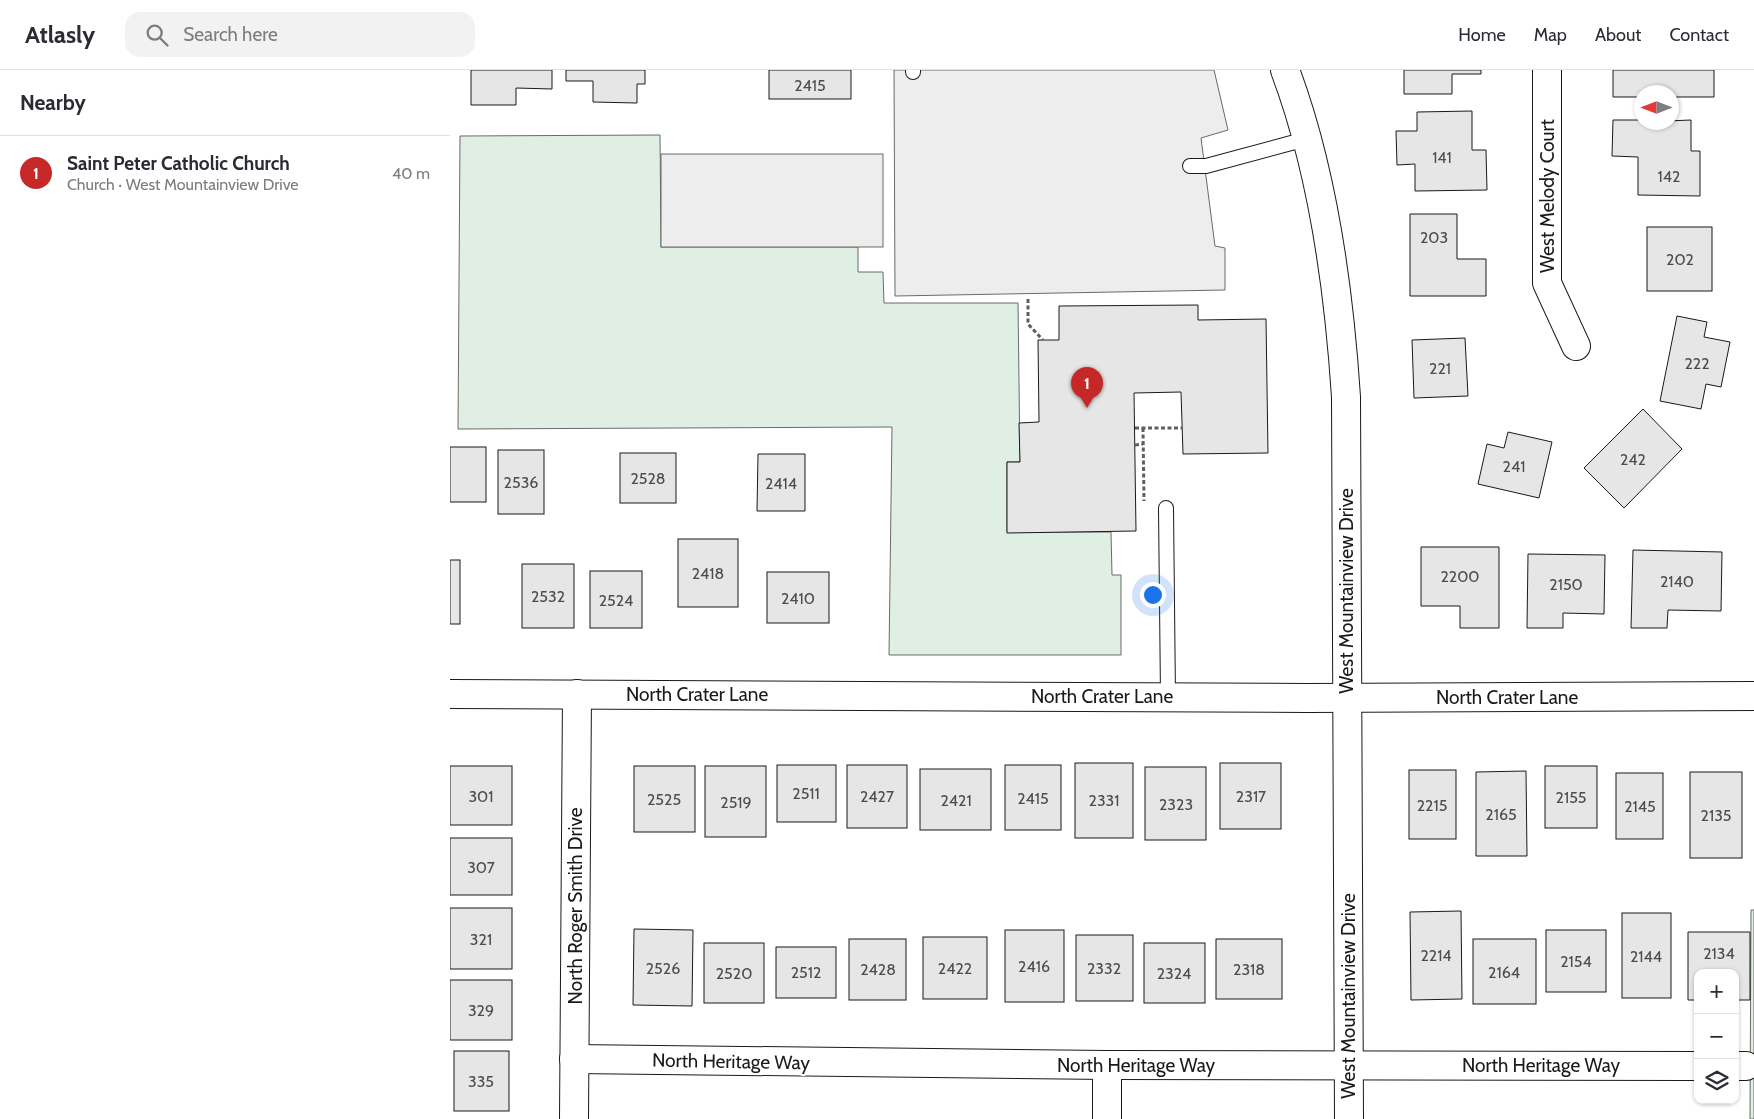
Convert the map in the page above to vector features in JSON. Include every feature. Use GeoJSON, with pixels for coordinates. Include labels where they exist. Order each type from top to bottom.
{"type":"FeatureCollection","features":[{"type":"Feature","properties":{"kind":"street","name":"West Mountainview Drive"},"geometry":{"type":"LineString","coordinates":[[1286,70],[1296,99],[1325,222],[1341,322],[1346,407],[1349,1119]]}},
{"type":"Feature","properties":{"kind":"street","name":"West Melody Court"},"geometry":{"type":"LineString","coordinates":[[1547,70],[1548,282],[1576,346]]}},
{"type":"Feature","properties":{"kind":"street","name":"North Crater Lane"},"geometry":{"type":"LineString","coordinates":[[450,694],[1346,698],[1754,696]]}},
{"type":"Feature","properties":{"kind":"street","name":"North Roger Smith Drive"},"geometry":{"type":"LineString","coordinates":[[574,1119],[577,694]]}},
{"type":"Feature","properties":{"kind":"street","name":"North Heritage Way"},"geometry":{"type":"LineString","coordinates":[[574,1059],[1107,1065],[1694,1066]]}},
{"type":"Feature","properties":{"kind":"street"},"geometry":{"type":"LineString","coordinates":[[1107,1065],[1107,1119]]}},
{"type":"Feature","properties":{"kind":"lane"},"geometry":{"type":"LineString","coordinates":[[1190,166],[1206,166],[1306,139]]}},
{"type":"Feature","properties":{"kind":"lane"},"geometry":{"type":"LineString","coordinates":[[1166,508],[1168,697]]}},
{"type":"Feature","properties":{"kind":"path"},"geometry":{"type":"LineString","coordinates":[[1028,299],[1028,324],[1043,340]]}},
{"type":"Feature","properties":{"kind":"path"},"geometry":{"type":"LineString","coordinates":[[1135,428],[1182,428]]}},
{"type":"Feature","properties":{"kind":"path"},"geometry":{"type":"LineString","coordinates":[[1143,428],[1144,507]]}},
{"type":"Feature","properties":{"kind":"path"},"geometry":{"type":"LineString","coordinates":[[1135,445],[1143,444]]}},
{"type":"Feature","properties":{"kind":"green space"},"geometry":{"type":"Polygon","coordinates":[[[660,135],[661,247],[858,247],[858,272],[883,272],[884,303],[1018,303],[1020,462],[1007,462],[1007,532],[1111,532],[1112,575],[1121,575],[1121,655],[889,655],[892,427],[458,429],[460,136],[660,135]]]}},
{"type":"Feature","properties":{"kind":"green space"},"geometry":{"type":"Polygon","coordinates":[[[1751,910],[1754,910],[1754,1119],[1750,1119],[1751,910]]]}},
{"type":"Feature","properties":{"kind":"shaded area"},"geometry":{"type":"Polygon","coordinates":[[[894,70],[1214,70],[1228,130],[1201,138],[1215,246],[1225,248],[1225,290],[895,296],[894,70]]]}},
{"type":"Feature","properties":{"kind":"shaded area"},"geometry":{"type":"Polygon","coordinates":[[[661,154],[883,154],[883,247],[661,247],[661,154]]]}},
{"type":"Feature","properties":{"kind":"building"},"geometry":{"type":"Polygon","coordinates":[[[471,70],[552,70],[552,89],[516,88],[516,105],[471,105],[471,70]]]}},
{"type":"Feature","properties":{"kind":"building"},"geometry":{"type":"Polygon","coordinates":[[[566,70],[645,70],[645,84],[637,84],[637,103],[593,102],[593,81],[566,81],[566,70]]]}},
{"type":"Feature","properties":{"kind":"building"},"geometry":{"type":"Polygon","coordinates":[[[769,70],[851,70],[851,99],[769,99],[769,70]]]}},
{"type":"Feature","properties":{"kind":"building"},"geometry":{"type":"Polygon","coordinates":[[[1404,70],[1481,70],[1481,74],[1452,74],[1452,94],[1404,94],[1404,70]]]}},
{"type":"Feature","properties":{"kind":"building"},"geometry":{"type":"Polygon","coordinates":[[[1613,70],[1714,70],[1714,97],[1679,97],[1679,85],[1634,85],[1634,97],[1613,97],[1613,70]]]}},
{"type":"Feature","properties":{"kind":"building"},"geometry":{"type":"Polygon","coordinates":[[[1472,111],[1472,150],[1486,150],[1487,190],[1415,191],[1415,164],[1397,165],[1396,131],[1417,131],[1417,112],[1472,111]]]}},
{"type":"Feature","properties":{"kind":"building"},"geometry":{"type":"Polygon","coordinates":[[[1613,120],[1634,120],[1634,130],[1679,130],[1679,120],[1691,120],[1691,151],[1700,151],[1700,196],[1638,195],[1638,157],[1612,156],[1613,120]]]}},
{"type":"Feature","properties":{"kind":"building"},"geometry":{"type":"Polygon","coordinates":[[[1410,214],[1457,214],[1457,259],[1486,259],[1486,296],[1410,296],[1410,214]]]}},
{"type":"Feature","properties":{"kind":"building"},"geometry":{"type":"Polygon","coordinates":[[[1647,227],[1712,227],[1712,291],[1647,291],[1647,227]]]}},
{"type":"Feature","properties":{"kind":"building"},"geometry":{"type":"Polygon","coordinates":[[[1198,305],[1198,320],[1266,319],[1268,453],[1183,454],[1181,392],[1134,393],[1136,531],[1007,533],[1007,462],[1020,462],[1019,423],[1039,422],[1038,340],[1059,340],[1059,306],[1198,305]]]}},
{"type":"Feature","properties":{"kind":"building"},"geometry":{"type":"Polygon","coordinates":[[[1677,316],[1707,322],[1704,337],[1730,342],[1721,387],[1706,384],[1701,409],[1660,401],[1677,316]]]}},
{"type":"Feature","properties":{"kind":"building"},"geometry":{"type":"Polygon","coordinates":[[[1465,338],[1468,396],[1414,398],[1412,340],[1465,338]]]}},
{"type":"Feature","properties":{"kind":"building"},"geometry":{"type":"Polygon","coordinates":[[[1643,409],[1682,449],[1624,508],[1584,468],[1643,409]]]}},
{"type":"Feature","properties":{"kind":"building"},"geometry":{"type":"Polygon","coordinates":[[[1508,432],[1552,442],[1539,498],[1478,484],[1487,444],[1504,448],[1508,432]]]}},
{"type":"Feature","properties":{"kind":"building"},"geometry":{"type":"Polygon","coordinates":[[[450,447],[486,447],[486,502],[450,502],[450,447]]]}},
{"type":"Feature","properties":{"kind":"building"},"geometry":{"type":"Polygon","coordinates":[[[498,450],[544,450],[544,514],[498,514],[498,450]]]}},
{"type":"Feature","properties":{"kind":"building"},"geometry":{"type":"Polygon","coordinates":[[[620,453],[676,453],[676,503],[620,503],[620,453]]]}},
{"type":"Feature","properties":{"kind":"building"},"geometry":{"type":"Polygon","coordinates":[[[758,454],[805,454],[805,511],[757,511],[758,454]]]}},
{"type":"Feature","properties":{"kind":"building"},"geometry":{"type":"Polygon","coordinates":[[[678,539],[738,539],[738,607],[678,607],[678,539]]]}},
{"type":"Feature","properties":{"kind":"building"},"geometry":{"type":"Polygon","coordinates":[[[1421,547],[1499,547],[1499,628],[1460,628],[1460,606],[1421,606],[1421,547]]]}},
{"type":"Feature","properties":{"kind":"building"},"geometry":{"type":"Polygon","coordinates":[[[1633,550],[1722,552],[1721,611],[1668,610],[1667,628],[1631,628],[1633,550]]]}},
{"type":"Feature","properties":{"kind":"building"},"geometry":{"type":"Polygon","coordinates":[[[1528,554],[1605,555],[1604,614],[1563,613],[1563,628],[1527,628],[1528,554]]]}},
{"type":"Feature","properties":{"kind":"building"},"geometry":{"type":"Polygon","coordinates":[[[450,560],[460,560],[460,624],[450,624],[450,560]]]}},
{"type":"Feature","properties":{"kind":"building"},"geometry":{"type":"Polygon","coordinates":[[[522,564],[574,564],[574,628],[522,628],[522,564]]]}},
{"type":"Feature","properties":{"kind":"building"},"geometry":{"type":"Polygon","coordinates":[[[590,571],[642,571],[642,628],[590,628],[590,571]]]}},
{"type":"Feature","properties":{"kind":"building"},"geometry":{"type":"Polygon","coordinates":[[[767,572],[829,572],[829,623],[767,623],[767,572]]]}},
{"type":"Feature","properties":{"kind":"building"},"geometry":{"type":"Polygon","coordinates":[[[1075,763],[1133,763],[1133,838],[1075,838],[1075,763]]]}},
{"type":"Feature","properties":{"kind":"building"},"geometry":{"type":"Polygon","coordinates":[[[1220,763],[1281,763],[1281,829],[1220,829],[1220,763]]]}},
{"type":"Feature","properties":{"kind":"building"},"geometry":{"type":"Polygon","coordinates":[[[777,765],[836,765],[836,822],[777,822],[777,765]]]}},
{"type":"Feature","properties":{"kind":"building"},"geometry":{"type":"Polygon","coordinates":[[[847,765],[907,765],[907,828],[847,828],[847,765]]]}},
{"type":"Feature","properties":{"kind":"building"},"geometry":{"type":"Polygon","coordinates":[[[1005,765],[1061,765],[1061,830],[1005,830],[1005,765]]]}},
{"type":"Feature","properties":{"kind":"building"},"geometry":{"type":"Polygon","coordinates":[[[450,766],[512,766],[512,825],[450,825],[450,766]]]}},
{"type":"Feature","properties":{"kind":"building"},"geometry":{"type":"Polygon","coordinates":[[[634,766],[695,766],[695,832],[634,832],[634,766]]]}},
{"type":"Feature","properties":{"kind":"building"},"geometry":{"type":"Polygon","coordinates":[[[705,766],[766,766],[766,837],[705,837],[705,766]]]}},
{"type":"Feature","properties":{"kind":"building"},"geometry":{"type":"Polygon","coordinates":[[[1545,766],[1597,766],[1597,828],[1545,828],[1545,766]]]}},
{"type":"Feature","properties":{"kind":"building"},"geometry":{"type":"Polygon","coordinates":[[[1145,767],[1206,767],[1206,840],[1145,840],[1145,767]]]}},
{"type":"Feature","properties":{"kind":"building"},"geometry":{"type":"Polygon","coordinates":[[[920,769],[991,769],[991,830],[920,830],[920,769]]]}},
{"type":"Feature","properties":{"kind":"building"},"geometry":{"type":"Polygon","coordinates":[[[1409,770],[1456,770],[1456,839],[1409,839],[1409,770]]]}},
{"type":"Feature","properties":{"kind":"building"},"geometry":{"type":"Polygon","coordinates":[[[1526,771],[1527,856],[1476,856],[1476,772],[1526,771]]]}},
{"type":"Feature","properties":{"kind":"building"},"geometry":{"type":"Polygon","coordinates":[[[1690,772],[1742,772],[1742,858],[1690,858],[1690,772]]]}},
{"type":"Feature","properties":{"kind":"building"},"geometry":{"type":"Polygon","coordinates":[[[1616,773],[1663,773],[1663,839],[1616,839],[1616,773]]]}},
{"type":"Feature","properties":{"kind":"building"},"geometry":{"type":"Polygon","coordinates":[[[450,838],[512,838],[512,895],[450,895],[450,838]]]}},
{"type":"Feature","properties":{"kind":"building"},"geometry":{"type":"Polygon","coordinates":[[[450,908],[512,908],[512,969],[450,969],[450,908]]]}},
{"type":"Feature","properties":{"kind":"building"},"geometry":{"type":"Polygon","coordinates":[[[1461,911],[1462,999],[1411,1000],[1410,912],[1461,911]]]}},
{"type":"Feature","properties":{"kind":"building"},"geometry":{"type":"Polygon","coordinates":[[[1622,913],[1671,913],[1671,998],[1622,998],[1622,913]]]}},
{"type":"Feature","properties":{"kind":"building"},"geometry":{"type":"Polygon","coordinates":[[[634,929],[693,930],[692,1006],[633,1005],[634,929]]]}},
{"type":"Feature","properties":{"kind":"building"},"geometry":{"type":"Polygon","coordinates":[[[1005,930],[1064,930],[1064,1002],[1005,1002],[1005,930]]]}},
{"type":"Feature","properties":{"kind":"building"},"geometry":{"type":"Polygon","coordinates":[[[1546,930],[1606,930],[1606,992],[1546,992],[1546,930]]]}},
{"type":"Feature","properties":{"kind":"building"},"geometry":{"type":"Polygon","coordinates":[[[1688,932],[1750,932],[1750,1000],[1739,1000],[1739,969],[1694,969],[1694,1000],[1688,1000],[1688,932]]]}},
{"type":"Feature","properties":{"kind":"building"},"geometry":{"type":"Polygon","coordinates":[[[1076,935],[1133,935],[1133,1001],[1076,1001],[1076,935]]]}},
{"type":"Feature","properties":{"kind":"building"},"geometry":{"type":"Polygon","coordinates":[[[923,937],[987,937],[987,999],[923,999],[923,937]]]}},
{"type":"Feature","properties":{"kind":"building"},"geometry":{"type":"Polygon","coordinates":[[[849,939],[906,939],[906,1000],[849,1000],[849,939]]]}},
{"type":"Feature","properties":{"kind":"building"},"geometry":{"type":"Polygon","coordinates":[[[1216,939],[1282,939],[1282,999],[1216,999],[1216,939]]]}},
{"type":"Feature","properties":{"kind":"building"},"geometry":{"type":"Polygon","coordinates":[[[1473,939],[1536,939],[1536,1004],[1473,1004],[1473,939]]]}},
{"type":"Feature","properties":{"kind":"building"},"geometry":{"type":"Polygon","coordinates":[[[704,943],[764,943],[764,1003],[704,1003],[704,943]]]}},
{"type":"Feature","properties":{"kind":"building"},"geometry":{"type":"Polygon","coordinates":[[[1144,943],[1205,943],[1205,1003],[1144,1003],[1144,943]]]}},
{"type":"Feature","properties":{"kind":"building"},"geometry":{"type":"Polygon","coordinates":[[[776,947],[836,947],[836,998],[776,998],[776,947]]]}},
{"type":"Feature","properties":{"kind":"building"},"geometry":{"type":"Polygon","coordinates":[[[450,980],[512,980],[512,1040],[450,1040],[450,980]]]}},
{"type":"Feature","properties":{"kind":"building"},"geometry":{"type":"Polygon","coordinates":[[[454,1051],[509,1051],[509,1111],[454,1111],[454,1051]]]}},
{"type":"Feature","properties":{"kind":"place","name":"Saint Peter Catholic Church"},"geometry":{"type":"Point","coordinates":[1087,408]}}]}
